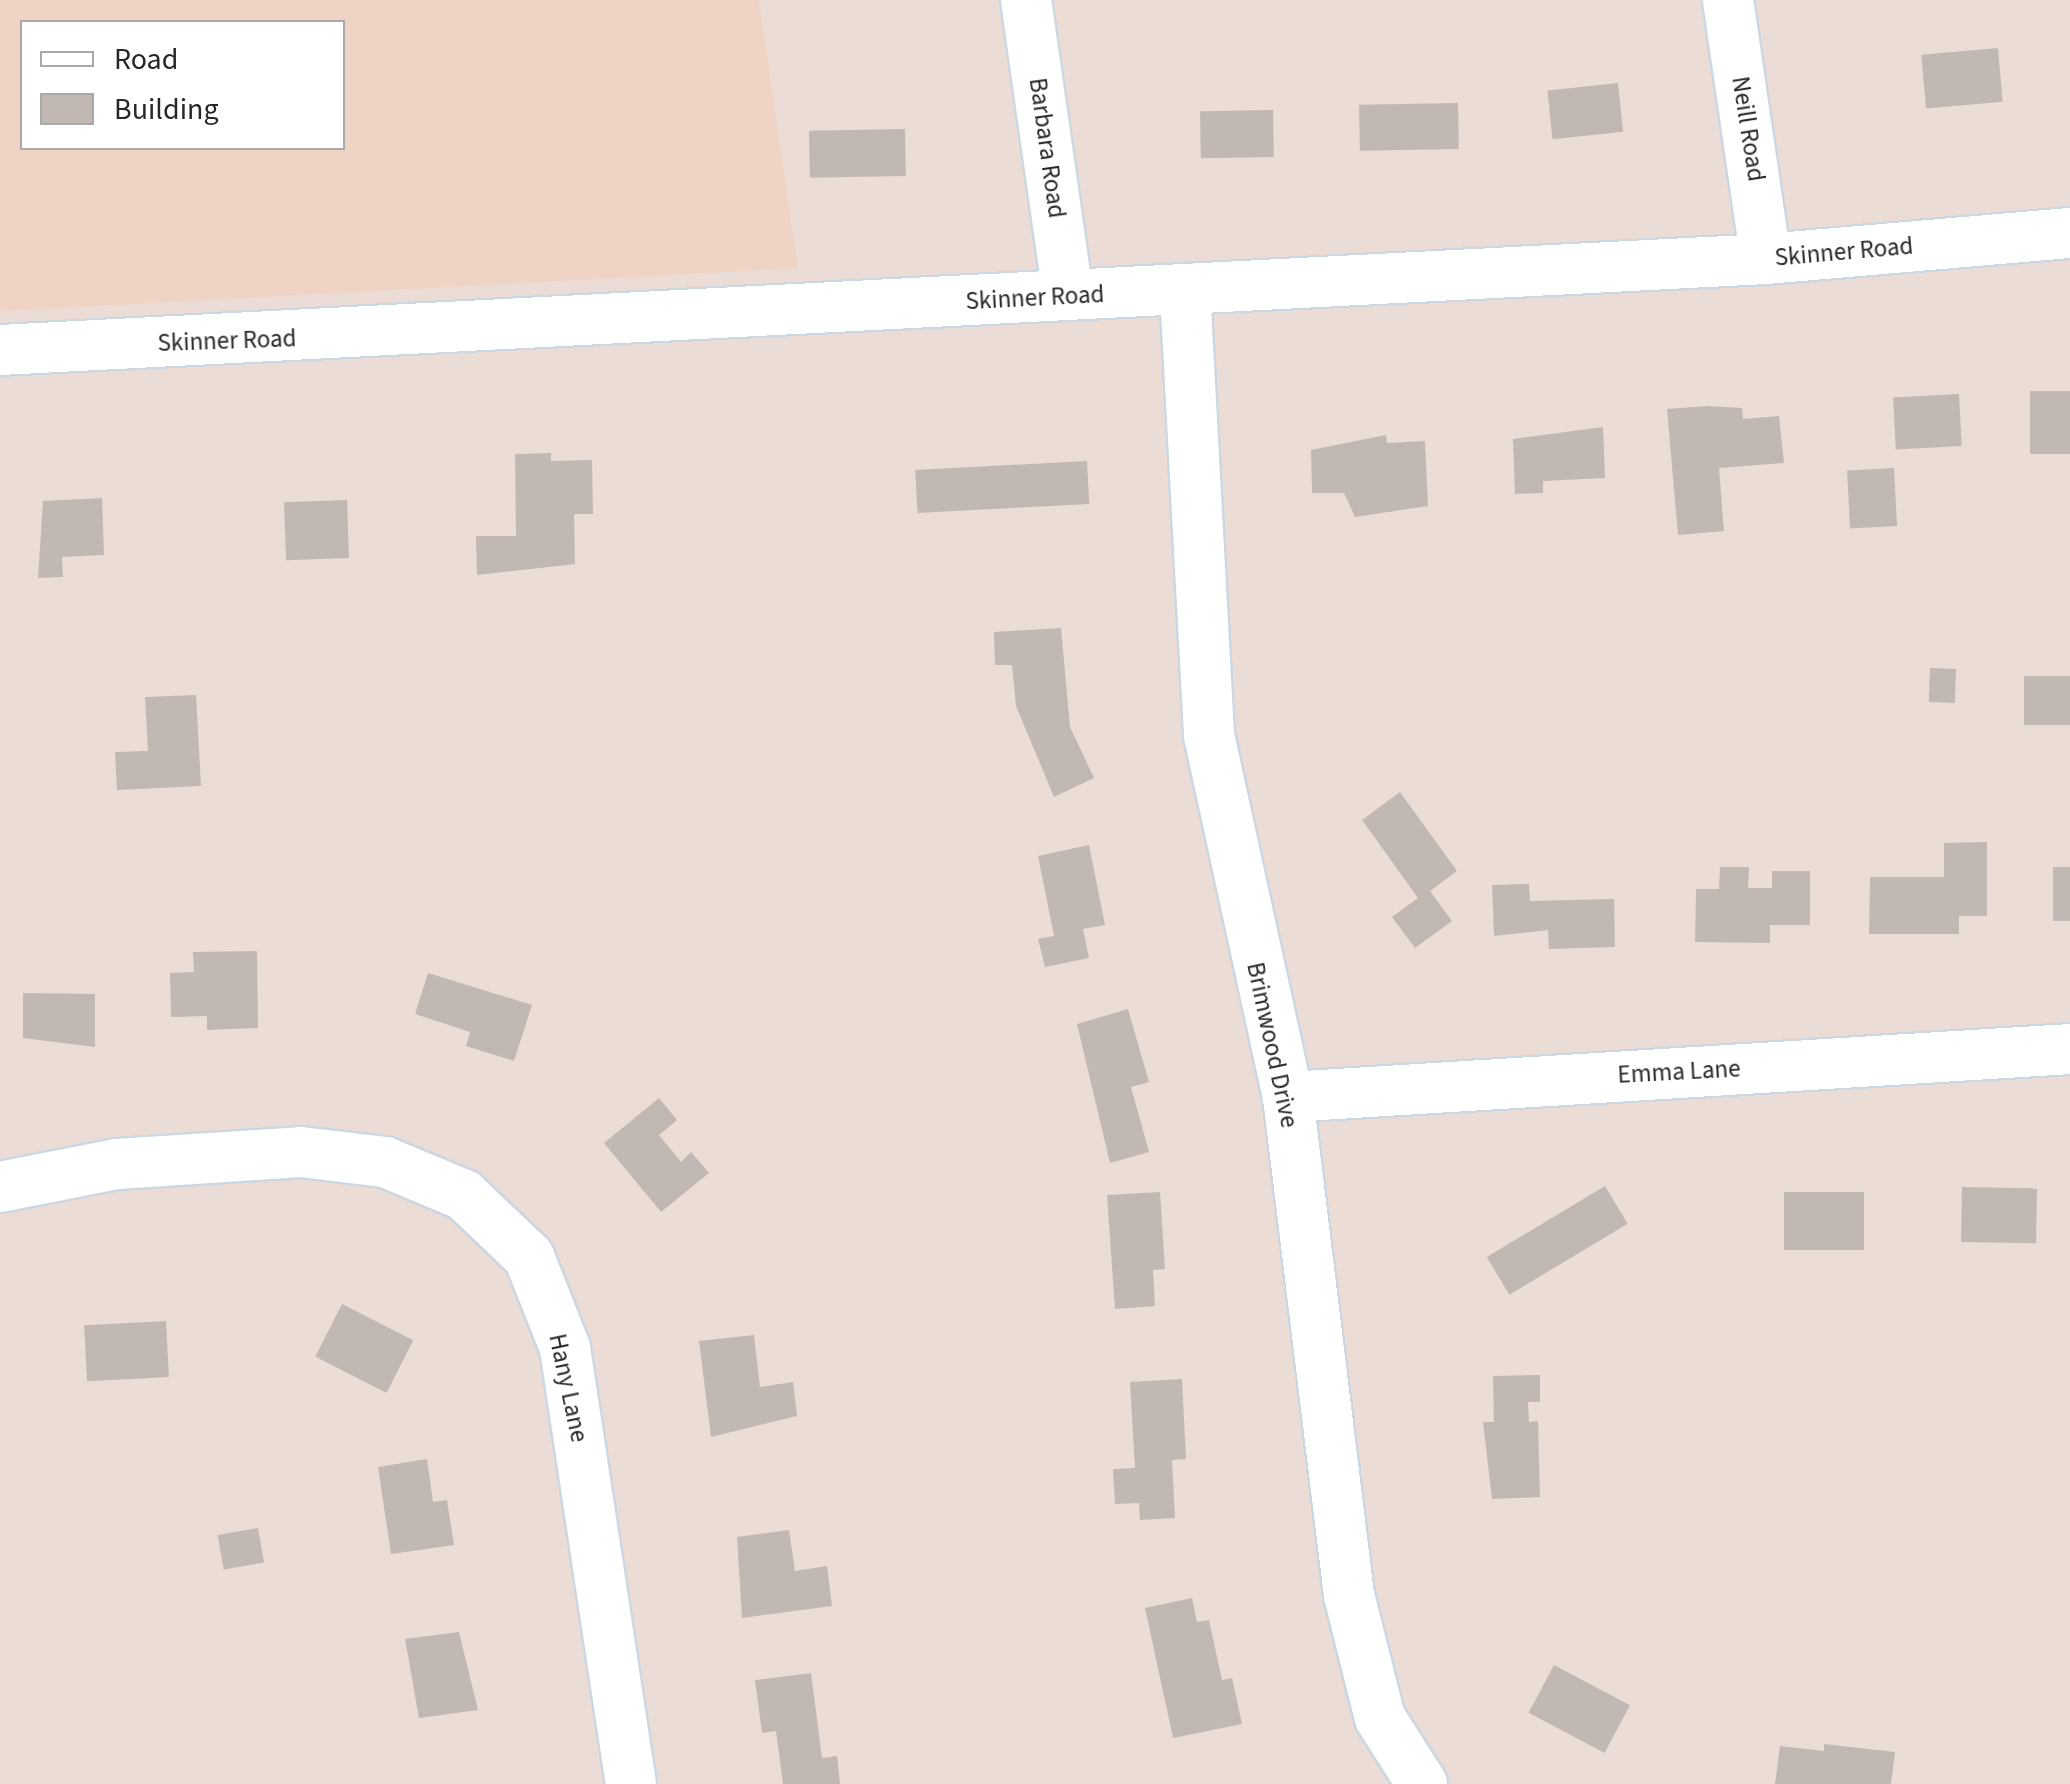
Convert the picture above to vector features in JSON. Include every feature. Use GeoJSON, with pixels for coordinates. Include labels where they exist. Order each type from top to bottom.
{"type":"FeatureCollection","features":[{"type":"Feature","properties":{"kind":"street","name":"Barbara Road"},"geometry":{"type":"LineString","coordinates":[[1026,0],[1068,295]]}},
{"type":"Feature","properties":{"kind":"street","name":"Neill Road"},"geometry":{"type":"LineString","coordinates":[[1728,0],[1766,259]]}},
{"type":"Feature","properties":{"kind":"street","name":"Skinner Road"},"geometry":{"type":"LineString","coordinates":[[0,350],[1766,259],[2070,233]]}},
{"type":"Feature","properties":{"kind":"street","name":"Brimwood Drive"},"geometry":{"type":"LineString","coordinates":[[1185,291],[1209,735],[1288,1097],[1349,1594],[1380,1718],[1422,1784]]}},
{"type":"Feature","properties":{"kind":"street","name":"Emma Lane"},"geometry":{"type":"LineString","coordinates":[[1288,1097],[2070,1049]]}},
{"type":"Feature","properties":{"kind":"street","name":"Hany Lane"},"geometry":{"type":"LineString","coordinates":[[0,1187],[117,1164],[301,1152],[385,1162],[464,1195],[529,1257],[564,1348],[631,1784]]}},
{"type":"Feature","properties":{"kind":"shaded area"},"geometry":{"type":"Polygon","coordinates":[[[0,0],[759,0],[798,268],[0,311],[0,0]]]}},
{"type":"Feature","properties":{"kind":"building"},"geometry":{"type":"Polygon","coordinates":[[[1998,48],[2003,102],[1926,109],[1921,55],[1998,48]]]}},
{"type":"Feature","properties":{"kind":"building"},"geometry":{"type":"Polygon","coordinates":[[[1618,83],[1623,132],[1553,139],[1547,90],[1618,83]]]}},
{"type":"Feature","properties":{"kind":"building"},"geometry":{"type":"Polygon","coordinates":[[[1458,103],[1459,149],[1360,151],[1359,105],[1458,103]]]}},
{"type":"Feature","properties":{"kind":"building"},"geometry":{"type":"Polygon","coordinates":[[[1273,110],[1274,157],[1201,158],[1200,111],[1273,110]]]}},
{"type":"Feature","properties":{"kind":"building"},"geometry":{"type":"Polygon","coordinates":[[[905,129],[906,176],[810,178],[809,131],[905,129]]]}},
{"type":"Feature","properties":{"kind":"building"},"geometry":{"type":"Polygon","coordinates":[[[2030,391],[2070,391],[2070,454],[2030,454],[2030,391]]]}},
{"type":"Feature","properties":{"kind":"building"},"geometry":{"type":"Polygon","coordinates":[[[1959,394],[1962,446],[1896,449],[1893,397],[1959,394]]]}},
{"type":"Feature","properties":{"kind":"building"},"geometry":{"type":"Polygon","coordinates":[[[1742,408],[1743,419],[1779,416],[1784,463],[1719,468],[1724,531],[1678,535],[1667,409],[1742,408]]]}},
{"type":"Feature","properties":{"kind":"building"},"geometry":{"type":"Polygon","coordinates":[[[1603,427],[1605,478],[1543,481],[1543,493],[1515,494],[1513,439],[1603,427]]]}},
{"type":"Feature","properties":{"kind":"building"},"geometry":{"type":"Polygon","coordinates":[[[1386,435],[1387,443],[1425,441],[1428,506],[1355,517],[1344,493],[1312,493],[1311,450],[1386,435]]]}},
{"type":"Feature","properties":{"kind":"building"},"geometry":{"type":"Polygon","coordinates":[[[551,453],[551,461],[592,460],[593,514],[574,514],[575,564],[477,575],[476,536],[516,536],[515,454],[551,453]]]}},
{"type":"Feature","properties":{"kind":"building"},"geometry":{"type":"Polygon","coordinates":[[[1087,461],[1089,504],[917,513],[915,470],[1087,461]]]}},
{"type":"Feature","properties":{"kind":"building"},"geometry":{"type":"Polygon","coordinates":[[[1894,468],[1897,526],[1850,528],[1847,470],[1894,468]]]}},
{"type":"Feature","properties":{"kind":"building"},"geometry":{"type":"Polygon","coordinates":[[[102,498],[104,555],[62,557],[63,577],[38,578],[43,501],[102,498]]]}},
{"type":"Feature","properties":{"kind":"building"},"geometry":{"type":"Polygon","coordinates":[[[347,500],[349,558],[286,560],[284,502],[347,500]]]}},
{"type":"Feature","properties":{"kind":"building"},"geometry":{"type":"Polygon","coordinates":[[[1061,628],[1070,727],[1094,778],[1054,797],[1016,706],[1012,665],[995,665],[994,632],[1061,628]]]}},
{"type":"Feature","properties":{"kind":"building"},"geometry":{"type":"Polygon","coordinates":[[[1930,668],[1956,669],[1955,703],[1929,702],[1930,668]]]}},
{"type":"Feature","properties":{"kind":"building"},"geometry":{"type":"Polygon","coordinates":[[[2024,676],[2070,676],[2070,725],[2024,725],[2024,676]]]}},
{"type":"Feature","properties":{"kind":"building"},"geometry":{"type":"Polygon","coordinates":[[[196,695],[201,786],[117,790],[115,752],[148,751],[145,697],[196,695]]]}},
{"type":"Feature","properties":{"kind":"building"},"geometry":{"type":"Polygon","coordinates":[[[1400,792],[1457,871],[1430,891],[1452,921],[1415,948],[1392,917],[1418,898],[1362,820],[1400,792]]]}},
{"type":"Feature","properties":{"kind":"building"},"geometry":{"type":"Polygon","coordinates":[[[1987,842],[1987,916],[1959,916],[1959,934],[1869,934],[1870,877],[1944,877],[1944,843],[1987,842]]]}},
{"type":"Feature","properties":{"kind":"building"},"geometry":{"type":"Polygon","coordinates":[[[1089,845],[1105,925],[1083,929],[1089,958],[1045,967],[1038,939],[1054,936],[1038,856],[1089,845]]]}},
{"type":"Feature","properties":{"kind":"building"},"geometry":{"type":"Polygon","coordinates":[[[1720,867],[1749,867],[1748,888],[1772,888],[1772,871],[1810,871],[1810,925],[1770,925],[1770,943],[1695,942],[1696,889],[1719,889],[1720,867]]]}},
{"type":"Feature","properties":{"kind":"building"},"geometry":{"type":"Polygon","coordinates":[[[2053,867],[2070,867],[2070,921],[2053,921],[2053,867]]]}},
{"type":"Feature","properties":{"kind":"building"},"geometry":{"type":"Polygon","coordinates":[[[1529,884],[1530,901],[1614,899],[1615,947],[1549,949],[1548,930],[1494,936],[1492,885],[1529,884]]]}},
{"type":"Feature","properties":{"kind":"building"},"geometry":{"type":"Polygon","coordinates":[[[257,951],[258,1028],[207,1030],[207,1016],[171,1017],[170,973],[194,972],[193,952],[257,951]]]}},
{"type":"Feature","properties":{"kind":"building"},"geometry":{"type":"Polygon","coordinates":[[[428,973],[532,1005],[514,1061],[466,1046],[470,1032],[415,1014],[428,973]]]}},
{"type":"Feature","properties":{"kind":"building"},"geometry":{"type":"Polygon","coordinates":[[[23,993],[95,994],[95,1047],[23,1038],[23,993]]]}},
{"type":"Feature","properties":{"kind":"building"},"geometry":{"type":"Polygon","coordinates":[[[1128,1009],[1149,1082],[1131,1087],[1149,1152],[1110,1163],[1077,1024],[1128,1009]]]}},
{"type":"Feature","properties":{"kind":"building"},"geometry":{"type":"Polygon","coordinates":[[[659,1098],[677,1120],[659,1135],[681,1162],[691,1152],[709,1173],[661,1212],[604,1143],[659,1098]]]}},
{"type":"Feature","properties":{"kind":"building"},"geometry":{"type":"Polygon","coordinates":[[[1605,1186],[1628,1224],[1509,1295],[1487,1257],[1605,1186]]]}},
{"type":"Feature","properties":{"kind":"building"},"geometry":{"type":"Polygon","coordinates":[[[1962,1187],[2037,1188],[2036,1243],[1961,1242],[1962,1187]]]}},
{"type":"Feature","properties":{"kind":"building"},"geometry":{"type":"Polygon","coordinates":[[[1160,1192],[1165,1269],[1153,1270],[1155,1306],[1115,1309],[1107,1195],[1160,1192]]]}},
{"type":"Feature","properties":{"kind":"building"},"geometry":{"type":"Polygon","coordinates":[[[1784,1192],[1864,1192],[1864,1250],[1784,1250],[1784,1192]]]}},
{"type":"Feature","properties":{"kind":"building"},"geometry":{"type":"Polygon","coordinates":[[[342,1304],[413,1340],[386,1393],[315,1357],[342,1304]]]}},
{"type":"Feature","properties":{"kind":"building"},"geometry":{"type":"Polygon","coordinates":[[[166,1321],[169,1377],[87,1381],[84,1325],[166,1321]]]}},
{"type":"Feature","properties":{"kind":"building"},"geometry":{"type":"Polygon","coordinates":[[[754,1335],[760,1387],[793,1382],[797,1416],[711,1437],[699,1341],[754,1335]]]}},
{"type":"Feature","properties":{"kind":"building"},"geometry":{"type":"Polygon","coordinates":[[[1540,1375],[1540,1402],[1528,1402],[1529,1422],[1538,1421],[1540,1497],[1492,1499],[1483,1422],[1494,1422],[1493,1376],[1540,1375]]]}},
{"type":"Feature","properties":{"kind":"building"},"geometry":{"type":"Polygon","coordinates":[[[1182,1379],[1186,1459],[1172,1460],[1175,1518],[1140,1520],[1139,1503],[1115,1504],[1113,1469],[1135,1468],[1130,1382],[1182,1379]]]}},
{"type":"Feature","properties":{"kind":"building"},"geometry":{"type":"Polygon","coordinates":[[[427,1459],[433,1502],[447,1500],[454,1545],[391,1554],[378,1467],[427,1459]]]}},
{"type":"Feature","properties":{"kind":"building"},"geometry":{"type":"Polygon","coordinates":[[[258,1528],[264,1562],[224,1570],[218,1535],[258,1528]]]}},
{"type":"Feature","properties":{"kind":"building"},"geometry":{"type":"Polygon","coordinates":[[[789,1530],[795,1571],[827,1566],[832,1606],[742,1618],[737,1537],[789,1530]]]}},
{"type":"Feature","properties":{"kind":"building"},"geometry":{"type":"Polygon","coordinates":[[[1192,1598],[1197,1622],[1209,1620],[1222,1680],[1232,1678],[1242,1724],[1173,1738],[1145,1608],[1192,1598]]]}},
{"type":"Feature","properties":{"kind":"building"},"geometry":{"type":"Polygon","coordinates":[[[459,1632],[478,1710],[419,1718],[405,1639],[459,1632]]]}},
{"type":"Feature","properties":{"kind":"building"},"geometry":{"type":"Polygon","coordinates":[[[1554,1665],[1630,1705],[1605,1753],[1529,1713],[1554,1665]]]}},
{"type":"Feature","properties":{"kind":"building"},"geometry":{"type":"Polygon","coordinates":[[[811,1673],[822,1758],[837,1756],[840,1784],[783,1784],[776,1731],[762,1733],[755,1680],[811,1673]]]}},
{"type":"Feature","properties":{"kind":"building"},"geometry":{"type":"Polygon","coordinates":[[[1824,1744],[1895,1752],[1891,1784],[1775,1784],[1780,1746],[1824,1751],[1824,1744]]]}}]}
